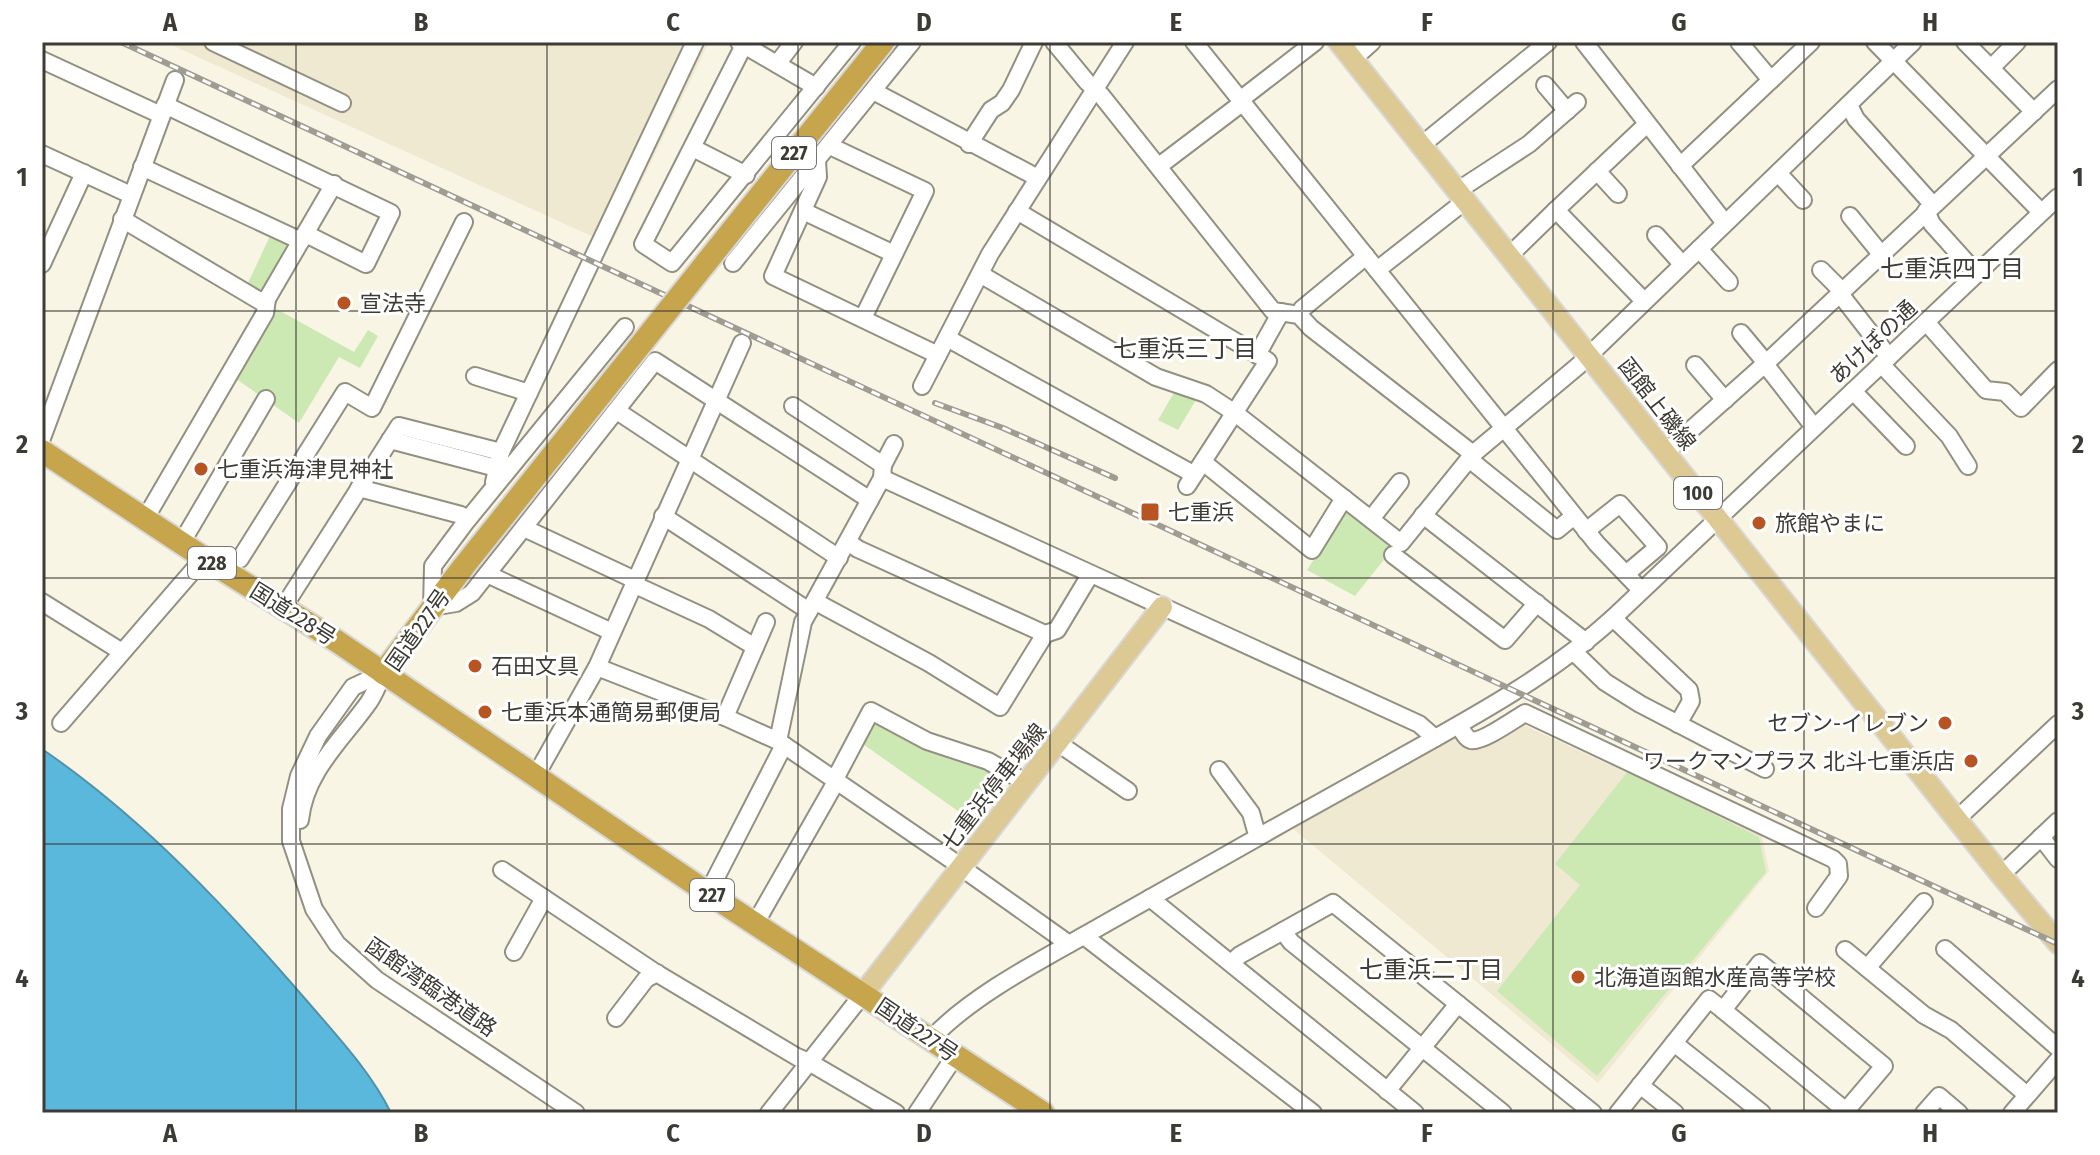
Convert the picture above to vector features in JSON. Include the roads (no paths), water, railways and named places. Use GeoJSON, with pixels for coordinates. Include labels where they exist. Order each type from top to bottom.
{"type":"FeatureCollection","features":[{"type":"Feature","properties":{"kind":"highway","name":"国道227号"},"geometry":{"type":"LineString","coordinates":[[883,42],[432,607],[383,673],[708,893],[1043,1113]]}},
{"type":"Feature","properties":{"kind":"highway","name":"国道228号"},"geometry":{"type":"LineString","coordinates":[[42,451],[383,673]]}},
{"type":"Feature","properties":{"kind":"main road","name":"函館上磯線"},"geometry":{"type":"LineString","coordinates":[[1339,42],[2058,943]]}},
{"type":"Feature","properties":{"kind":"main road","name":"七重浜停車場線"},"geometry":{"type":"LineString","coordinates":[[863,994],[957,865],[1058,743],[1162,607]]}},
{"type":"Feature","properties":{"kind":"street"},"geometry":{"type":"LineString","coordinates":[[213,42],[342,103]]}},
{"type":"Feature","properties":{"kind":"street"},"geometry":{"type":"LineString","coordinates":[[493,488],[501,452],[695,42]]}},
{"type":"Feature","properties":{"kind":"street"},"geometry":{"type":"LineString","coordinates":[[777,64],[794,42]]}},
{"type":"Feature","properties":{"kind":"street"},"geometry":{"type":"LineString","coordinates":[[816,87],[742,44],[643,244],[672,263],[746,175],[852,42]]}},
{"type":"Feature","properties":{"kind":"street"},"geometry":{"type":"LineString","coordinates":[[733,263],[912,42]]}},
{"type":"Feature","properties":{"kind":"street"},"geometry":{"type":"LineString","coordinates":[[969,144],[991,110],[1002,103],[1011,90],[1034,42]]}},
{"type":"Feature","properties":{"kind":"street"},"geometry":{"type":"LineString","coordinates":[[1054,42],[1159,166],[1273,311],[1299,315],[1557,530],[1574,516]]}},
{"type":"Feature","properties":{"kind":"street"},"geometry":{"type":"LineString","coordinates":[[922,386],[980,274],[1017,211],[1125,42]]}},
{"type":"Feature","properties":{"kind":"street"},"geometry":{"type":"LineString","coordinates":[[1194,42],[1586,531],[1641,590]]}},
{"type":"Feature","properties":{"kind":"street"},"geometry":{"type":"LineString","coordinates":[[1159,166],[1315,42]]}},
{"type":"Feature","properties":{"kind":"street"},"geometry":{"type":"LineString","coordinates":[[1353,59],[1372,42]]}},
{"type":"Feature","properties":{"kind":"street"},"geometry":{"type":"LineString","coordinates":[[1429,139],[1548,42]]}},
{"type":"Feature","properties":{"kind":"street"},"geometry":{"type":"LineString","coordinates":[[1584,42],[1725,223]]}},
{"type":"Feature","properties":{"kind":"street"},"geometry":{"type":"LineString","coordinates":[[1739,42],[1771,80]]}},
{"type":"Feature","properties":{"kind":"street"},"geometry":{"type":"LineString","coordinates":[[1680,166],[1811,42]]}},
{"type":"Feature","properties":{"kind":"street"},"geometry":{"type":"LineString","coordinates":[[1875,42],[2041,212]]}},
{"type":"Feature","properties":{"kind":"street"},"geometry":{"type":"LineString","coordinates":[[980,274],[1156,377],[1206,394],[1235,413],[1401,543],[1471,457],[1578,366],[1913,42]]}},
{"type":"Feature","properties":{"kind":"street"},"geometry":{"type":"LineString","coordinates":[[1965,42],[2034,112]]}},
{"type":"Feature","properties":{"kind":"street"},"geometry":{"type":"LineString","coordinates":[[1991,68],[2017,42]]}},
{"type":"Feature","properties":{"kind":"street"},"geometry":{"type":"LineString","coordinates":[[42,60],[334,184],[391,213],[366,264],[142,167]]}},
{"type":"Feature","properties":{"kind":"street"},"geometry":{"type":"LineString","coordinates":[[42,438],[175,80]]}},
{"type":"Feature","properties":{"kind":"street"},"geometry":{"type":"LineString","coordinates":[[1299,315],[1302,309],[1371,263],[1461,196],[1572,107],[1545,85]]}},
{"type":"Feature","properties":{"kind":"street"},"geometry":{"type":"LineString","coordinates":[[1666,452],[1765,364],[2058,89]]}},
{"type":"Feature","properties":{"kind":"street"},"geometry":{"type":"LineString","coordinates":[[873,91],[1038,178]]}},
{"type":"Feature","properties":{"kind":"street"},"geometry":{"type":"LineString","coordinates":[[1849,105],[1856,119],[1930,208],[1932,224],[1977,274]]}},
{"type":"Feature","properties":{"kind":"street"},"geometry":{"type":"LineString","coordinates":[[1509,256],[1647,124]]}},
{"type":"Feature","properties":{"kind":"street"},"geometry":{"type":"LineString","coordinates":[[830,146],[925,191],[863,318]]}},
{"type":"Feature","properties":{"kind":"street"},"geometry":{"type":"LineString","coordinates":[[693,148],[746,175]]}},
{"type":"Feature","properties":{"kind":"street"},"geometry":{"type":"LineString","coordinates":[[42,154],[131,195]]}},
{"type":"Feature","properties":{"kind":"street"},"geometry":{"type":"LineString","coordinates":[[817,161],[818,177],[773,276],[938,355]]}},
{"type":"Feature","properties":{"kind":"street"},"geometry":{"type":"LineString","coordinates":[[1597,171],[1618,194]]}},
{"type":"Feature","properties":{"kind":"street"},"geometry":{"type":"LineString","coordinates":[[42,264],[84,173]]}},
{"type":"Feature","properties":{"kind":"street"},"geometry":{"type":"LineString","coordinates":[[1778,173],[1803,200]]}},
{"type":"Feature","properties":{"kind":"street"},"geometry":{"type":"LineString","coordinates":[[145,519],[265,313],[267,299],[334,184]]}},
{"type":"Feature","properties":{"kind":"street","name":"あけぼの通"},"geometry":{"type":"LineString","coordinates":[[931,1039],[946,1023],[992,991],[1076,940],[1459,725],[1580,647],[2058,197]]}},
{"type":"Feature","properties":{"kind":"street"},"geometry":{"type":"LineString","coordinates":[[1556,210],[1644,301]]}},
{"type":"Feature","properties":{"kind":"street"},"geometry":{"type":"LineString","coordinates":[[803,211],[894,254]]}},
{"type":"Feature","properties":{"kind":"street"},"geometry":{"type":"LineString","coordinates":[[1017,211],[1268,361],[1194,474]]}},
{"type":"Feature","properties":{"kind":"street"},"geometry":{"type":"LineString","coordinates":[[1850,216],[1881,254]]}},
{"type":"Feature","properties":{"kind":"street"},"geometry":{"type":"LineString","coordinates":[[122,219],[260,301],[267,299]]}},
{"type":"Feature","properties":{"kind":"street"},"geometry":{"type":"LineString","coordinates":[[240,559],[345,392],[372,408],[464,222]]}},
{"type":"Feature","properties":{"kind":"street"},"geometry":{"type":"LineString","coordinates":[[1656,235],[1682,264]]}},
{"type":"Feature","properties":{"kind":"street"},"geometry":{"type":"LineString","coordinates":[[1699,249],[1729,282]]}},
{"type":"Feature","properties":{"kind":"street"},"geometry":{"type":"LineString","coordinates":[[1821,270],[1841,292],[1885,360],[1949,436],[1968,466]]}},
{"type":"Feature","properties":{"kind":"street"},"geometry":{"type":"LineString","coordinates":[[1257,355],[1281,312]]}},
{"type":"Feature","properties":{"kind":"street"},"geometry":{"type":"LineString","coordinates":[[1926,322],[1986,390],[2005,392],[2021,408],[2058,370]]}},
{"type":"Feature","properties":{"kind":"street"},"geometry":{"type":"LineString","coordinates":[[625,327],[433,566],[432,607],[456,603],[472,593],[655,361],[870,500]]}},
{"type":"Feature","properties":{"kind":"street"},"geometry":{"type":"LineString","coordinates":[[1741,333],[1814,427]]}},
{"type":"Feature","properties":{"kind":"street"},"geometry":{"type":"LineString","coordinates":[[947,338],[1194,474],[1312,550],[1344,498]]}},
{"type":"Feature","properties":{"kind":"street"},"geometry":{"type":"LineString","coordinates":[[535,777],[597,667],[742,343]]}},
{"type":"Feature","properties":{"kind":"street"},"geometry":{"type":"LineString","coordinates":[[1695,365],[1725,400]]}},
{"type":"Feature","properties":{"kind":"street"},"geometry":{"type":"LineString","coordinates":[[475,376],[529,393]]}},
{"type":"Feature","properties":{"kind":"street"},"geometry":{"type":"LineString","coordinates":[[1853,391],[1906,446]]}},
{"type":"Feature","properties":{"kind":"street"},"geometry":{"type":"LineString","coordinates":[[182,542],[266,399]]}},
{"type":"Feature","properties":{"kind":"street"},"geometry":{"type":"LineString","coordinates":[[793,406],[882,472],[1090,575],[1419,724],[1435,738]]}},
{"type":"Feature","properties":{"kind":"street"},"geometry":{"type":"LineString","coordinates":[[617,411],[839,558]]}},
{"type":"Feature","properties":{"kind":"street"},"geometry":{"type":"LineString","coordinates":[[283,608],[399,426],[501,452]]}},
{"type":"Feature","properties":{"kind":"street"},"geometry":{"type":"LineString","coordinates":[[390,440],[489,466]]}},
{"type":"Feature","properties":{"kind":"street"},"geometry":{"type":"LineString","coordinates":[[708,893],[781,743],[800,631],[870,500],[894,444]]}},
{"type":"Feature","properties":{"kind":"street"},"geometry":{"type":"LineString","coordinates":[[1371,519],[1400,482]]}},
{"type":"Feature","properties":{"kind":"street"},"geometry":{"type":"LineString","coordinates":[[359,488],[461,515]]}},
{"type":"Feature","properties":{"kind":"street"},"geometry":{"type":"LineString","coordinates":[[1586,531],[1620,504],[1658,547],[1626,574]]}},
{"type":"Feature","properties":{"kind":"street"},"geometry":{"type":"LineString","coordinates":[[1423,515],[1537,603],[1580,647],[1605,682],[1765,769]]}},
{"type":"Feature","properties":{"kind":"street"},"geometry":{"type":"LineString","coordinates":[[663,516],[812,606],[900,647],[1000,707],[1045,634],[1057,630],[1090,575]]}},
{"type":"Feature","properties":{"kind":"street"},"geometry":{"type":"LineString","coordinates":[[524,528],[709,619],[755,647]]}},
{"type":"Feature","properties":{"kind":"street"},"geometry":{"type":"LineString","coordinates":[[848,542],[1045,634]]}},
{"type":"Feature","properties":{"kind":"street"},"geometry":{"type":"LineString","coordinates":[[1393,555],[1505,640],[1537,603]]}},
{"type":"Feature","properties":{"kind":"street"},"geometry":{"type":"LineString","coordinates":[[61,723],[204,558]]}},
{"type":"Feature","properties":{"kind":"street"},"geometry":{"type":"LineString","coordinates":[[487,574],[612,632]]}},
{"type":"Feature","properties":{"kind":"street"},"geometry":{"type":"LineString","coordinates":[[42,602],[122,652]]}},
{"type":"Feature","properties":{"kind":"street"},"geometry":{"type":"LineString","coordinates":[[1613,618],[1689,690],[1691,701],[1678,724]]}},
{"type":"Feature","properties":{"kind":"street"},"geometry":{"type":"LineString","coordinates":[[725,717],[766,622]]}},
{"type":"Feature","properties":{"kind":"street"},"geometry":{"type":"LineString","coordinates":[[597,667],[725,717],[781,743],[957,865],[1076,940],[1313,1113]]}},
{"type":"Feature","properties":{"kind":"street","name":"函館湾臨港道路"},"geometry":{"type":"LineString","coordinates":[[383,673],[371,699],[331,749],[309,787],[300,814],[299,865],[314,909],[329,935],[348,956],[390,989],[576,1113]]}},
{"type":"Feature","properties":{"kind":"street"},"geometry":{"type":"LineString","coordinates":[[755,924],[871,711],[927,741],[988,761],[1018,778]]}},
{"type":"Feature","properties":{"kind":"street"},"geometry":{"type":"LineString","coordinates":[[1459,725],[1467,738],[1473,741],[1525,713],[1833,859],[1838,864],[1839,876],[1816,908]]}},
{"type":"Feature","properties":{"kind":"street"},"geometry":{"type":"LineString","coordinates":[[1957,819],[2058,724]]}},
{"type":"Feature","properties":{"kind":"street"},"geometry":{"type":"LineString","coordinates":[[1058,743],[1128,791]]}},
{"type":"Feature","properties":{"kind":"street"},"geometry":{"type":"LineString","coordinates":[[1219,770],[1251,813],[1256,831]]}},
{"type":"Feature","properties":{"kind":"street"},"geometry":{"type":"LineString","coordinates":[[2001,875],[2058,821]]}},
{"type":"Feature","properties":{"kind":"street"},"geometry":{"type":"LineString","coordinates":[[2041,837],[2058,859]]}},
{"type":"Feature","properties":{"kind":"street"},"geometry":{"type":"LineString","coordinates":[[502,870],[657,973],[896,1113]]}},
{"type":"Feature","properties":{"kind":"street"},"geometry":{"type":"LineString","coordinates":[[514,952],[544,898]]}},
{"type":"Feature","properties":{"kind":"street"},"geometry":{"type":"LineString","coordinates":[[1150,898],[1415,1113]]}},
{"type":"Feature","properties":{"kind":"street"},"geometry":{"type":"LineString","coordinates":[[1867,968],[1924,902]]}},
{"type":"Feature","properties":{"kind":"street"},"geometry":{"type":"LineString","coordinates":[[1231,963],[1333,903],[1593,1113]]}},
{"type":"Feature","properties":{"kind":"street"},"geometry":{"type":"LineString","coordinates":[[1283,931],[1291,942],[1503,1113]]}},
{"type":"Feature","properties":{"kind":"street"},"geometry":{"type":"LineString","coordinates":[[1945,949],[2058,1048]]}},
{"type":"Feature","properties":{"kind":"street"},"geometry":{"type":"LineString","coordinates":[[1845,950],[1924,1015],[1951,1030],[2027,1095]]}},
{"type":"Feature","properties":{"kind":"street"},"geometry":{"type":"LineString","coordinates":[[1618,1113],[1709,999],[1845,1112],[1884,1066],[1760,963],[1723,1010]]}},
{"type":"Feature","properties":{"kind":"street"},"geometry":{"type":"LineString","coordinates":[[616,1018],[646,979],[657,973]]}},
{"type":"Feature","properties":{"kind":"street"},"geometry":{"type":"LineString","coordinates":[[769,1113],[863,994]]}},
{"type":"Feature","properties":{"kind":"street"},"geometry":{"type":"LineString","coordinates":[[1387,1091],[1458,1004]]}},
{"type":"Feature","properties":{"kind":"street"},"geometry":{"type":"LineString","coordinates":[[1674,1043],[1762,1113]]}},
{"type":"Feature","properties":{"kind":"street"},"geometry":{"type":"LineString","coordinates":[[917,1113],[955,1056]]}},
{"type":"Feature","properties":{"kind":"street"},"geometry":{"type":"LineString","coordinates":[[2014,1112],[2058,1060]]}},
{"type":"Feature","properties":{"kind":"street"},"geometry":{"type":"LineString","coordinates":[[1640,1085],[1675,1113]]}},
{"type":"Feature","properties":{"kind":"street"},"geometry":{"type":"LineString","coordinates":[[1924,1113],[1939,1096],[1959,1113]]}},
{"type":"Feature","properties":{"kind":"water"},"geometry":{"type":"Polygon","coordinates":[[[42,749],[150,835],[215,899],[341,1041],[374,1083],[391,1113],[42,1113],[42,749]]]}},
{"type":"Feature","properties":{"kind":"railway"},"geometry":{"type":"LineString","coordinates":[[121,42],[2058,944]]}},
{"type":"Feature","properties":{"kind":"railway"},"geometry":{"type":"LineString","coordinates":[[935,403],[1003,428],[1115,478]]}},
{"type":"Feature","properties":{"kind":"place","name":"宣法寺"},"geometry":{"type":"Point","coordinates":[344,303]}},
{"type":"Feature","properties":{"kind":"place","name":"七重浜海津見神社"},"geometry":{"type":"Point","coordinates":[201,469]}},
{"type":"Feature","properties":{"kind":"place","name":"七重浜"},"geometry":{"type":"Point","coordinates":[1150,512]}},
{"type":"Feature","properties":{"kind":"place","name":"旅館やまに"},"geometry":{"type":"Point","coordinates":[1759,523]}},
{"type":"Feature","properties":{"kind":"place","name":"石田文具"},"geometry":{"type":"Point","coordinates":[475,666]}},
{"type":"Feature","properties":{"kind":"place","name":"七重浜本通簡易郵便局"},"geometry":{"type":"Point","coordinates":[485,712]}},
{"type":"Feature","properties":{"kind":"place","name":"セブン-イレブン"},"geometry":{"type":"Point","coordinates":[1945,723]}},
{"type":"Feature","properties":{"kind":"place","name":"ワークマンプラス 北斗七重浜店"},"geometry":{"type":"Point","coordinates":[1971,761]}},
{"type":"Feature","properties":{"kind":"place","name":"北海道函館水産高等学校"},"geometry":{"type":"Point","coordinates":[1578,977]}},
{"type":"Feature","properties":{"kind":"district","name":"七重浜四丁目"},"geometry":{"type":"Point","coordinates":[1952,269]}},
{"type":"Feature","properties":{"kind":"district","name":"七重浜三丁目"},"geometry":{"type":"Point","coordinates":[1185,349]}},
{"type":"Feature","properties":{"kind":"district","name":"七重浜二丁目"},"geometry":{"type":"Point","coordinates":[1431,970]}}]}
